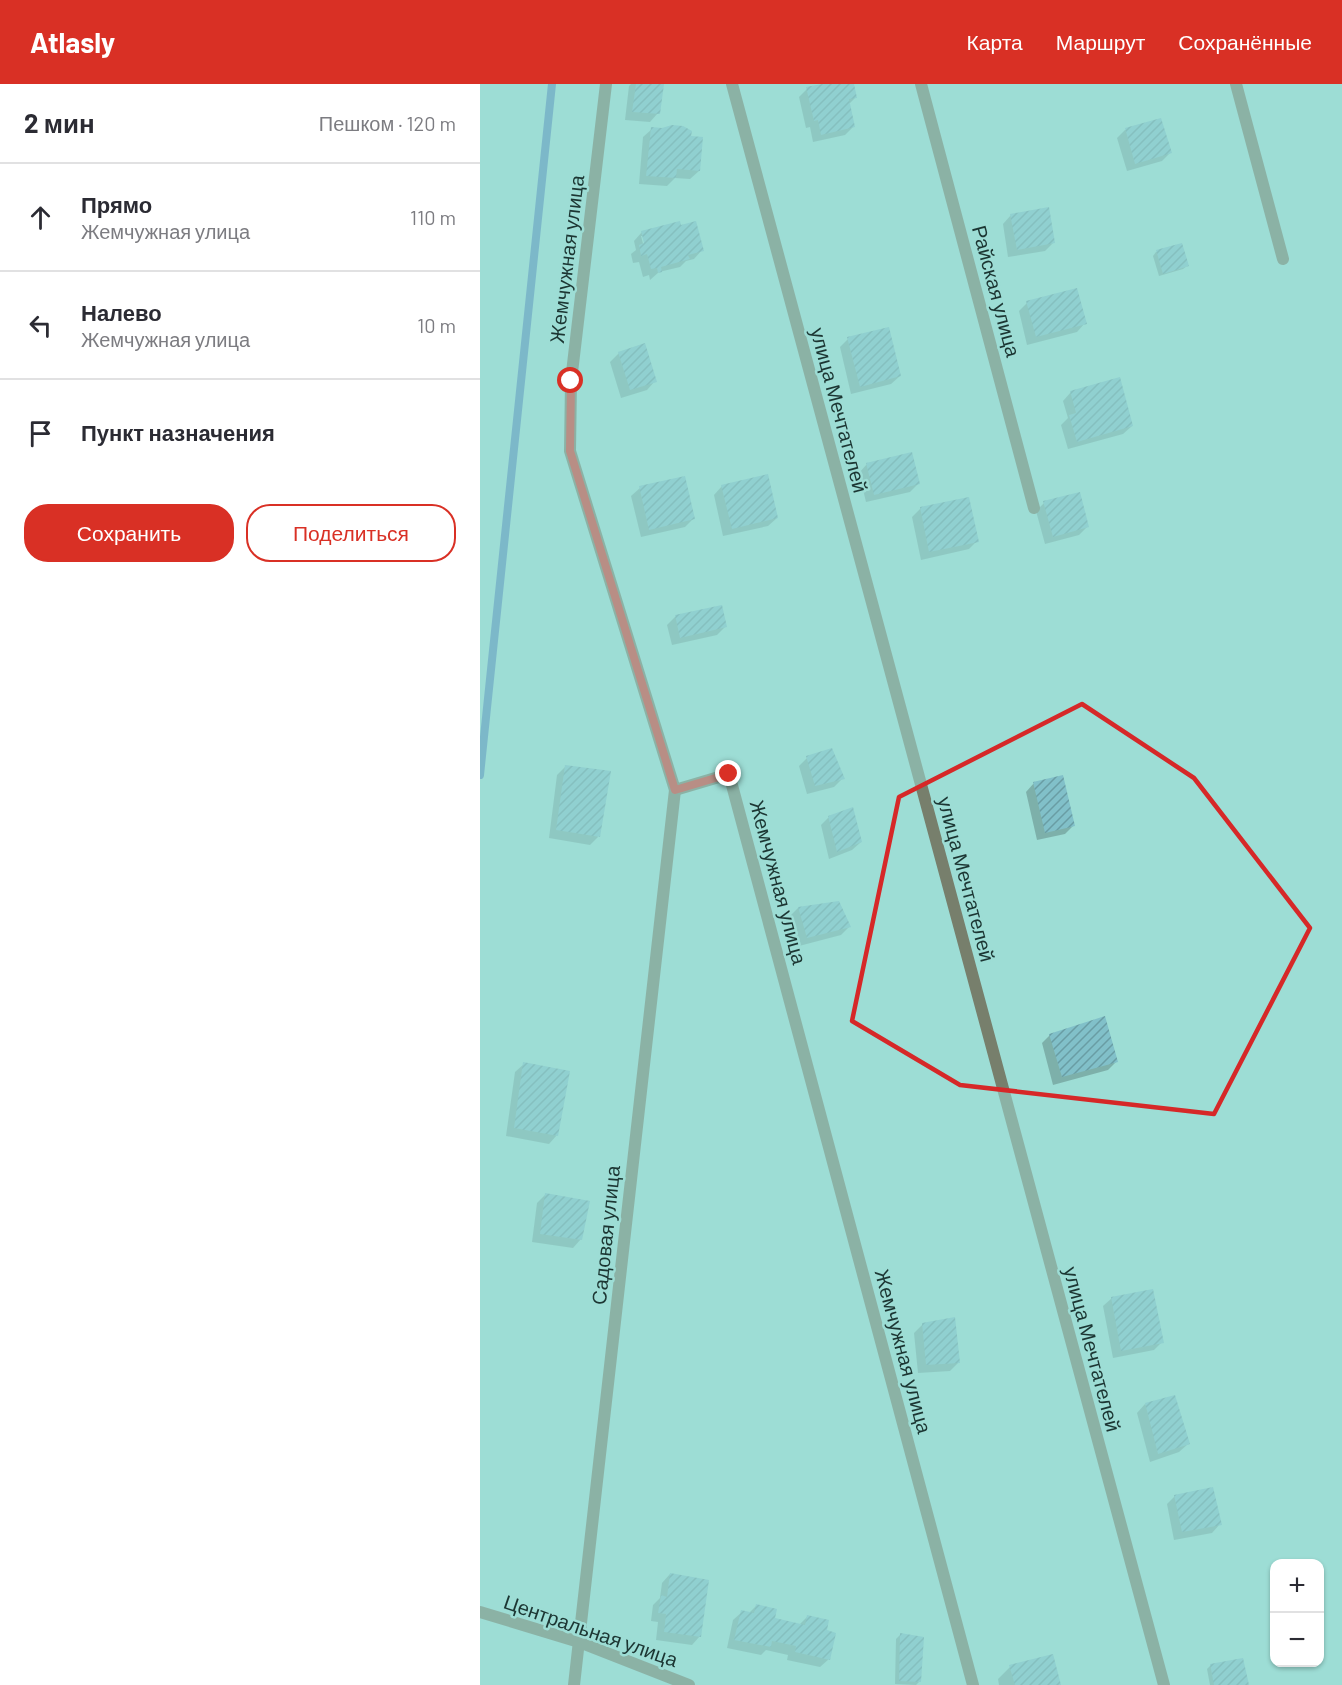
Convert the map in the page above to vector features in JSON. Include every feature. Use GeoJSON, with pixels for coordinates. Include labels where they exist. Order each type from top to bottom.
{"type":"FeatureCollection","features":[{"type":"Feature","properties":{"kind":"street","name":"Жемчужная улица"},"geometry":{"type":"LineString","coordinates":[[606,84],[571,381],[570,451],[675,790],[729,774],[973,1685]]}},
{"type":"Feature","properties":{"kind":"street","name":"улица Мечтателей"},"geometry":{"type":"LineString","coordinates":[[732,84],[1164,1685]]}},
{"type":"Feature","properties":{"kind":"street","name":"Райская улица"},"geometry":{"type":"LineString","coordinates":[[921,84],[1034,508]]}},
{"type":"Feature","properties":{"kind":"street"},"geometry":{"type":"LineString","coordinates":[[1236,84],[1283,258]]}},
{"type":"Feature","properties":{"kind":"street","name":"Садовая улица"},"geometry":{"type":"LineString","coordinates":[[574,1685],[675,790]]}},
{"type":"Feature","properties":{"kind":"street","name":"Центральная улица"},"geometry":{"type":"LineString","coordinates":[[480,1612],[579,1642],[689,1685]]}},
{"type":"Feature","properties":{"kind":"highlighted area"},"geometry":{"type":"Polygon","coordinates":[[[1082,704],[1194,778],[1310,928],[1214,1114],[960,1085],[852,1021],[899,797],[1082,704]]]}},
{"type":"Feature","properties":{"kind":"building"},"geometry":{"type":"Polygon","coordinates":[[[636,84],[664,84],[660,114],[632,112],[636,84]]]}},
{"type":"Feature","properties":{"kind":"building"},"geometry":{"type":"Polygon","coordinates":[[[822,84],[854,84],[857,98],[849,99],[855,127],[821,135],[818,120],[814,121],[806,87],[822,84]]]}},
{"type":"Feature","properties":{"kind":"building"},"geometry":{"type":"Polygon","coordinates":[[[1161,118],[1172,153],[1135,164],[1125,128],[1161,118]]]}},
{"type":"Feature","properties":{"kind":"building"},"geometry":{"type":"Polygon","coordinates":[[[672,125],[683,126],[692,131],[691,136],[703,137],[700,171],[677,169],[676,178],[646,176],[651,127],[662,128],[672,125]]]}},
{"type":"Feature","properties":{"kind":"building"},"geometry":{"type":"Polygon","coordinates":[[[1049,207],[1055,243],[1017,250],[1010,214],[1049,207]]]}},
{"type":"Feature","properties":{"kind":"building"},"geometry":{"type":"Polygon","coordinates":[[[680,221],[681,225],[696,221],[704,251],[688,255],[690,259],[661,267],[662,272],[658,273],[657,268],[651,269],[647,254],[641,256],[639,245],[644,243],[641,231],[680,221]]]}},
{"type":"Feature","properties":{"kind":"building"},"geometry":{"type":"Polygon","coordinates":[[[1182,243],[1189,266],[1163,274],[1156,250],[1182,243]]]}},
{"type":"Feature","properties":{"kind":"building"},"geometry":{"type":"Polygon","coordinates":[[[1077,288],[1087,324],[1036,337],[1026,301],[1077,288]]]}},
{"type":"Feature","properties":{"kind":"building"},"geometry":{"type":"Polygon","coordinates":[[[889,327],[901,376],[860,387],[847,337],[889,327]]]}},
{"type":"Feature","properties":{"kind":"building"},"geometry":{"type":"Polygon","coordinates":[[[645,343],[657,382],[630,390],[618,352],[645,343]]]}},
{"type":"Feature","properties":{"kind":"building"},"geometry":{"type":"Polygon","coordinates":[[[1120,377],[1133,426],[1077,442],[1069,415],[1076,413],[1070,391],[1120,377]]]}},
{"type":"Feature","properties":{"kind":"building"},"geometry":{"type":"Polygon","coordinates":[[[912,452],[920,484],[874,495],[866,463],[912,452]]]}},
{"type":"Feature","properties":{"kind":"building"},"geometry":{"type":"Polygon","coordinates":[[[768,474],[778,518],[732,529],[721,485],[768,474]]]}},
{"type":"Feature","properties":{"kind":"building"},"geometry":{"type":"Polygon","coordinates":[[[685,476],[695,519],[649,530],[639,486],[685,476]]]}},
{"type":"Feature","properties":{"kind":"building"},"geometry":{"type":"Polygon","coordinates":[[[1080,492],[1089,527],[1053,537],[1043,501],[1080,492]]]}},
{"type":"Feature","properties":{"kind":"building"},"geometry":{"type":"Polygon","coordinates":[[[969,497],[979,542],[929,552],[920,507],[969,497]]]}},
{"type":"Feature","properties":{"kind":"building"},"geometry":{"type":"Polygon","coordinates":[[[722,605],[727,627],[680,638],[675,615],[722,605]]]}},
{"type":"Feature","properties":{"kind":"building"},"geometry":{"type":"Polygon","coordinates":[[[832,748],[845,779],[815,786],[806,756],[832,748]]]}},
{"type":"Feature","properties":{"kind":"building"},"geometry":{"type":"Polygon","coordinates":[[[565,765],[611,771],[600,837],[556,830],[565,765]]]}},
{"type":"Feature","properties":{"kind":"building"},"geometry":{"type":"Polygon","coordinates":[[[1063,775],[1075,826],[1045,833],[1033,782],[1063,775]]]}},
{"type":"Feature","properties":{"kind":"building"},"geometry":{"type":"Polygon","coordinates":[[[853,807],[862,842],[837,852],[828,816],[853,807]]]}},
{"type":"Feature","properties":{"kind":"building"},"geometry":{"type":"Polygon","coordinates":[[[839,901],[851,927],[807,938],[798,907],[839,901]]]}},
{"type":"Feature","properties":{"kind":"building"},"geometry":{"type":"Polygon","coordinates":[[[1105,1016],[1118,1062],[1062,1077],[1049,1034],[1105,1016]]]}},
{"type":"Feature","properties":{"kind":"building"},"geometry":{"type":"Polygon","coordinates":[[[523,1062],[570,1071],[558,1136],[514,1128],[523,1062]]]}},
{"type":"Feature","properties":{"kind":"building"},"geometry":{"type":"Polygon","coordinates":[[[545,1193],[590,1201],[582,1240],[540,1234],[545,1193]]]}},
{"type":"Feature","properties":{"kind":"building"},"geometry":{"type":"Polygon","coordinates":[[[1153,1289],[1164,1343],[1121,1351],[1111,1297],[1153,1289]]]}},
{"type":"Feature","properties":{"kind":"building"},"geometry":{"type":"Polygon","coordinates":[[[955,1317],[960,1363],[926,1365],[922,1323],[955,1317]]]}},
{"type":"Feature","properties":{"kind":"building"},"geometry":{"type":"Polygon","coordinates":[[[1175,1395],[1190,1444],[1158,1454],[1145,1403],[1175,1395]]]}},
{"type":"Feature","properties":{"kind":"building"},"geometry":{"type":"Polygon","coordinates":[[[1213,1487],[1222,1525],[1182,1532],[1174,1495],[1213,1487]]]}},
{"type":"Feature","properties":{"kind":"building"},"geometry":{"type":"Polygon","coordinates":[[[670,1573],[709,1580],[701,1637],[664,1632],[666,1614],[658,1613],[661,1595],[667,1597],[670,1573]]]}},
{"type":"Feature","properties":{"kind":"building"},"geometry":{"type":"Polygon","coordinates":[[[756,1604],[777,1609],[775,1618],[805,1625],[807,1615],[829,1620],[827,1630],[836,1633],[830,1660],[795,1652],[796,1646],[772,1641],[771,1647],[734,1640],[741,1610],[754,1613],[756,1604]]]}},
{"type":"Feature","properties":{"kind":"building"},"geometry":{"type":"Polygon","coordinates":[[[900,1633],[924,1637],[921,1682],[899,1681],[900,1633]]]}},
{"type":"Feature","properties":{"kind":"building"},"geometry":{"type":"Polygon","coordinates":[[[1053,1654],[1061,1685],[1015,1685],[1009,1665],[1053,1654]]]}},
{"type":"Feature","properties":{"kind":"building"},"geometry":{"type":"Polygon","coordinates":[[[1243,1658],[1249,1685],[1214,1685],[1210,1664],[1243,1658]]]}},
{"type":"Feature","properties":{"kind":"waterway"},"geometry":{"type":"LineString","coordinates":[[480,775],[552,84]]}},
{"type":"Feature","properties":{"kind":"route"},"geometry":{"type":"LineString","coordinates":[[571,381],[570,451],[675,790],[729,774]]}}]}
